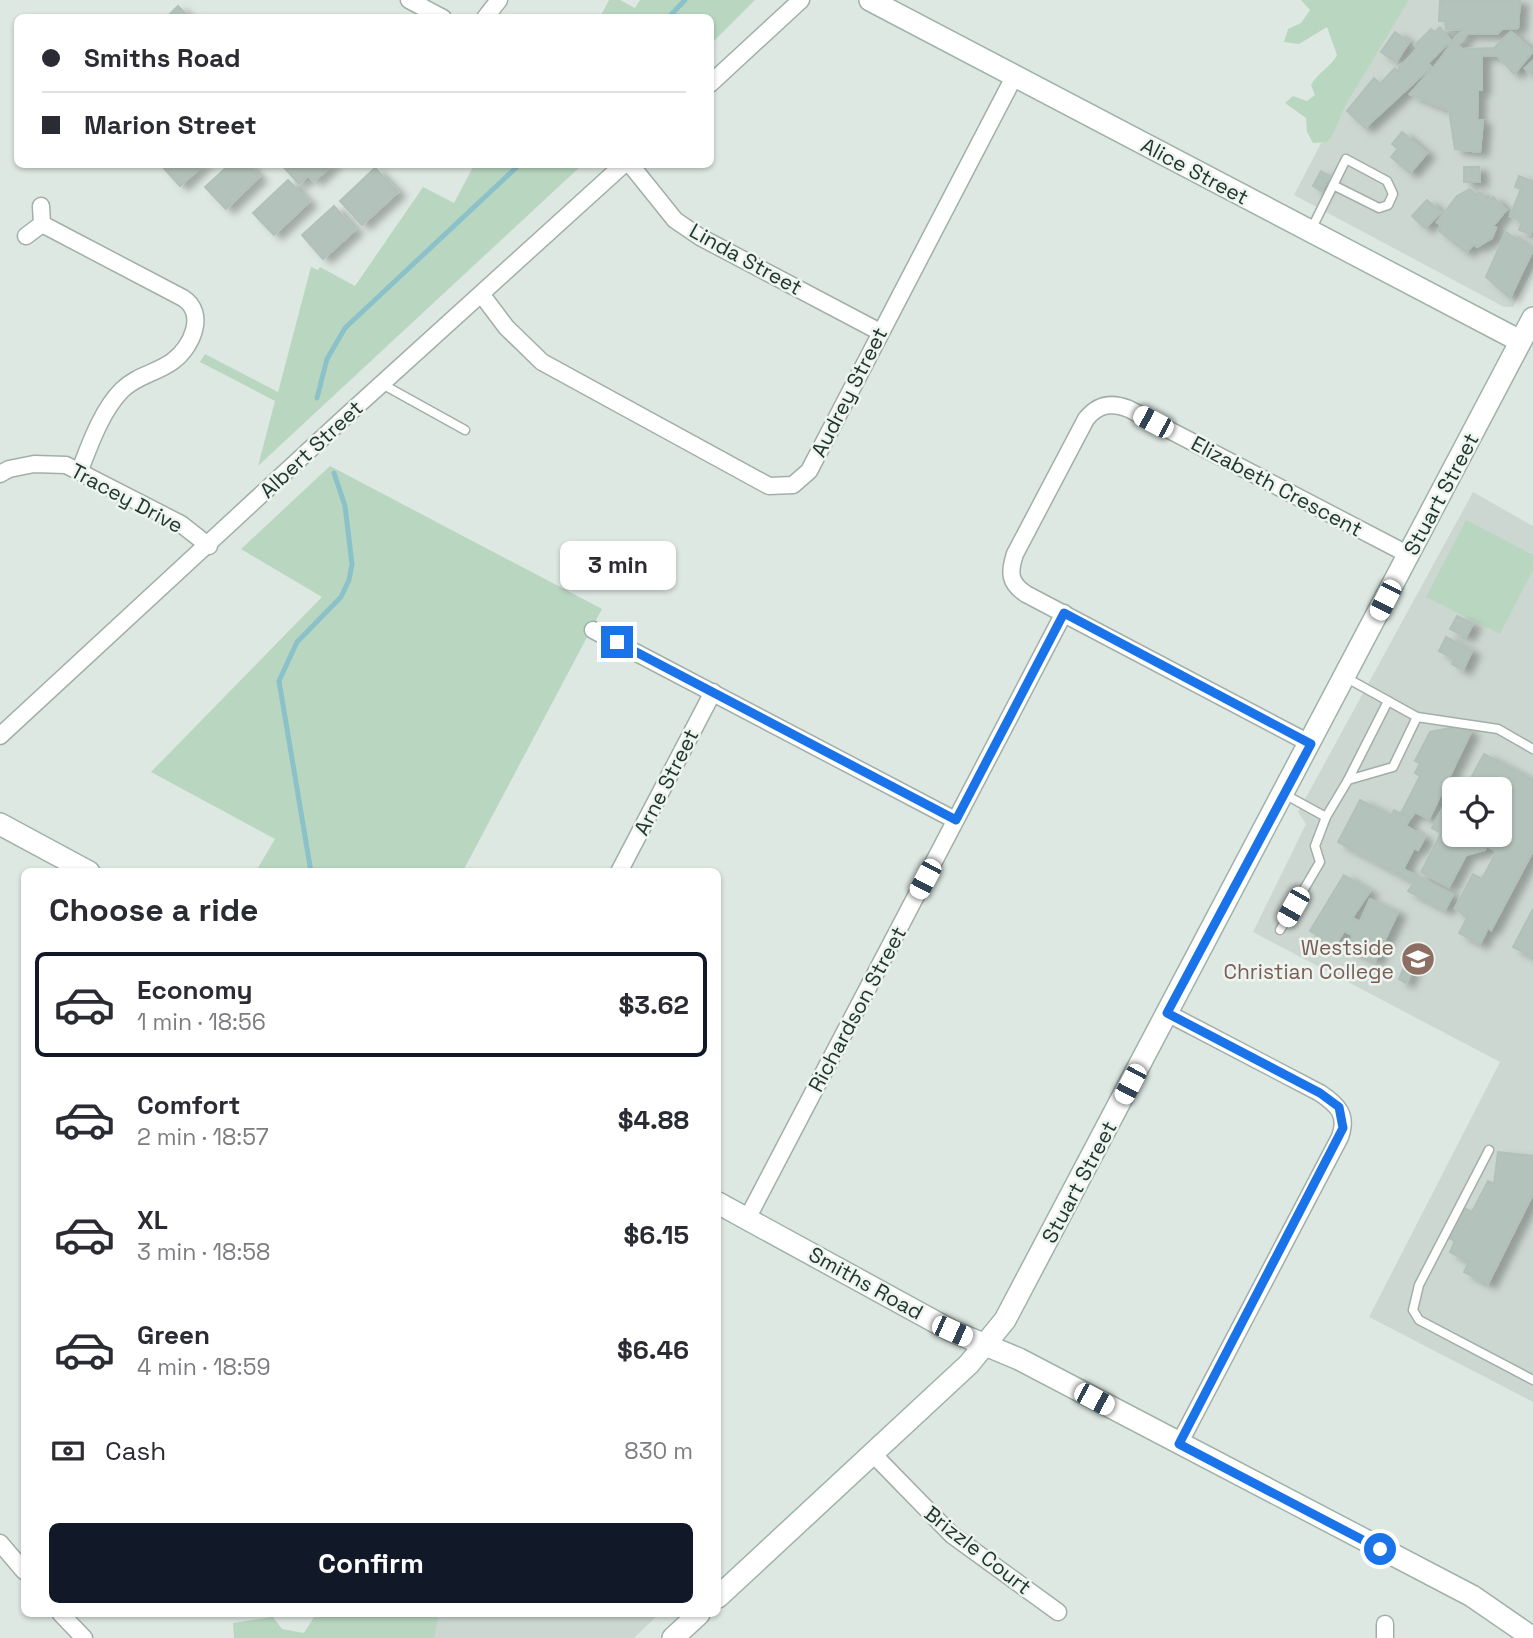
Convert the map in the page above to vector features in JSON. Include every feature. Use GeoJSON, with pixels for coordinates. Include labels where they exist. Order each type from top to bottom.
{"type":"FeatureCollection","features":[{"type":"Feature","properties":{"kind":"street"},"geometry":{"type":"LineString","coordinates":[[488,14],[499,0]]}},
{"type":"Feature","properties":{"kind":"street"},"geometry":{"type":"LineString","coordinates":[[714,80],[801,0]]}},
{"type":"Feature","properties":{"kind":"street","name":"Alice Street"},"geometry":{"type":"LineString","coordinates":[[870,0],[1520,341]]}},
{"type":"Feature","properties":{"kind":"street"},"geometry":{"type":"LineString","coordinates":[[415,8],[432,14]]}},
{"type":"Feature","properties":{"kind":"street","name":"Audrey Street"},"geometry":{"type":"LineString","coordinates":[[482,295],[506,327],[542,362],[769,486],[793,485],[809,471],[1014,77]]}},
{"type":"Feature","properties":{"kind":"street","name":"Albert Street"},"geometry":{"type":"LineString","coordinates":[[0,736],[620,168]]}},
{"type":"Feature","properties":{"kind":"street","name":"Linda Street"},"geometry":{"type":"LineString","coordinates":[[633,168],[676,220],[700,237],[880,332]]}},
{"type":"Feature","properties":{"kind":"street"},"geometry":{"type":"LineString","coordinates":[[41,206],[42,224]]}},
{"type":"Feature","properties":{"kind":"street"},"geometry":{"type":"LineString","coordinates":[[26,236],[42,224]]}},
{"type":"Feature","properties":{"kind":"street"},"geometry":{"type":"LineString","coordinates":[[42,224],[183,298],[194,308],[196,316],[194,331],[175,360],[132,381],[121,391],[110,407],[80,470]]}},
{"type":"Feature","properties":{"kind":"street","name":"Stuart Street"},"geometry":{"type":"LineString","coordinates":[[721,1594],[969,1364],[1011,1309],[1311,744],[1533,318]]}},
{"type":"Feature","properties":{"kind":"street","name":"Elizabeth Crescent"},"geometry":{"type":"LineString","coordinates":[[1311,744],[1020,590],[1010,571],[1016,554],[1086,419],[1098,407],[1106,405],[1129,409],[1409,555]]}},
{"type":"Feature","properties":{"kind":"street","name":"Tracey Drive"},"geometry":{"type":"LineString","coordinates":[[0,473],[23,466],[49,463],[80,470],[181,524],[209,546]]}},
{"type":"Feature","properties":{"kind":"street","name":"Richardson Street"},"geometry":{"type":"LineString","coordinates":[[747,1219],[1064,613]]}},
{"type":"Feature","properties":{"kind":"street"},"geometry":{"type":"LineString","coordinates":[[593,630],[956,820]]}},
{"type":"Feature","properties":{"kind":"street","name":"Arne Street"},"geometry":{"type":"LineString","coordinates":[[622,868],[713,692]]}},
{"type":"Feature","properties":{"kind":"street"},"geometry":{"type":"LineString","coordinates":[[0,824],[82,868]]}},
{"type":"Feature","properties":{"kind":"street"},"geometry":{"type":"LineString","coordinates":[[1167,1013],[1320,1093],[1339,1107],[1343,1116],[1340,1137],[1179,1444]]}},
{"type":"Feature","properties":{"kind":"street","name":"Smiths Road"},"geometry":{"type":"LineString","coordinates":[[721,1205],[952,1331],[1019,1359],[1474,1597],[1532,1637]]}},
{"type":"Feature","properties":{"kind":"street","name":"Brizzle Court"},"geometry":{"type":"LineString","coordinates":[[872,1454],[952,1535],[1058,1612]]}},
{"type":"Feature","properties":{"kind":"street"},"geometry":{"type":"LineString","coordinates":[[0,1544],[21,1567]]}},
{"type":"Feature","properties":{"kind":"street"},"geometry":{"type":"LineString","coordinates":[[64,1617],[84,1638]]}},
{"type":"Feature","properties":{"kind":"street"},"geometry":{"type":"LineString","coordinates":[[673,1638],[696,1617]]}},
{"type":"Feature","properties":{"kind":"lane"},"geometry":{"type":"LineString","coordinates":[[1310,231],[1333,185],[1346,159],[1387,181],[1393,194],[1388,205],[1379,208],[1333,185]]}},
{"type":"Feature","properties":{"kind":"lane"},"geometry":{"type":"LineString","coordinates":[[382,384],[465,430]]}},
{"type":"Feature","properties":{"kind":"lane"},"geometry":{"type":"LineString","coordinates":[[1345,677],[1418,717],[1498,729],[1533,749]]}},
{"type":"Feature","properties":{"kind":"lane"},"geometry":{"type":"LineString","coordinates":[[1280,930],[1320,862],[1315,846],[1326,817],[1388,701]]}},
{"type":"Feature","properties":{"kind":"lane"},"geometry":{"type":"LineString","coordinates":[[1348,780],[1393,768],[1418,717]]}},
{"type":"Feature","properties":{"kind":"lane"},"geometry":{"type":"LineString","coordinates":[[1284,794],[1326,817]]}},
{"type":"Feature","properties":{"kind":"lane"},"geometry":{"type":"LineString","coordinates":[[1489,1150],[1419,1285],[1413,1310],[1419,1320],[1533,1380]]}},
{"type":"Feature","properties":{"kind":"shaded area"},"geometry":{"type":"Polygon","coordinates":[[[1407,0],[1533,0],[1533,269],[1513,307],[1504,307],[1294,195],[1382,26],[1407,0]]]}},
{"type":"Feature","properties":{"kind":"shaded area","name":"Westside Christian College"},"geometry":{"type":"Polygon","coordinates":[[[1473,492],[1533,526],[1533,1402],[1369,1317],[1500,1062],[1253,932],[1306,824],[1298,812],[1473,492]]]}},
{"type":"Feature","properties":{"kind":"shaded area"},"geometry":{"type":"Polygon","coordinates":[[[440,1617],[656,1617],[634,1638],[417,1638],[440,1617]]]}},
{"type":"Feature","properties":{"kind":"green space"},"geometry":{"type":"Polygon","coordinates":[[[609,0],[620,0],[635,8],[640,0],[755,0],[714,41],[714,14],[602,14],[609,0]]]}},
{"type":"Feature","properties":{"kind":"green space"},"geometry":{"type":"Polygon","coordinates":[[[1301,0],[1409,0],[1349,99],[1327,142],[1313,143],[1307,132],[1306,118],[1285,103],[1293,96],[1307,101],[1315,95],[1311,85],[1337,55],[1327,27],[1299,44],[1284,42],[1288,29],[1301,23],[1310,10],[1301,0]]]}},
{"type":"Feature","properties":{"kind":"green space"},"geometry":{"type":"Polygon","coordinates":[[[472,168],[579,168],[258,466],[275,401],[200,362],[205,354],[278,392],[311,267],[318,270],[320,267],[355,286],[423,187],[454,203],[472,168]]]}},
{"type":"Feature","properties":{"kind":"green space"},"geometry":{"type":"Polygon","coordinates":[[[330,466],[602,609],[465,868],[258,868],[275,839],[151,772],[322,597],[241,549],[330,466]]]}},
{"type":"Feature","properties":{"kind":"green space"},"geometry":{"type":"Polygon","coordinates":[[[1466,520],[1533,555],[1533,570],[1500,634],[1426,597],[1466,520]]]}},
{"type":"Feature","properties":{"kind":"green space"},"geometry":{"type":"Polygon","coordinates":[[[273,1617],[282,1629],[304,1633],[314,1617],[438,1617],[434,1638],[234,1638],[233,1623],[273,1617]]]}},
{"type":"Feature","properties":{"kind":"building"},"geometry":{"type":"Polygon","coordinates":[[[1440,0],[1520,0],[1518,28],[1502,29],[1497,34],[1467,34],[1457,46],[1452,42],[1463,30],[1446,29],[1446,21],[1439,21],[1440,0]]]}},
{"type":"Feature","properties":{"kind":"building"},"geometry":{"type":"Polygon","coordinates":[[[178,6],[186,14],[170,14],[178,6]]]}},
{"type":"Feature","properties":{"kind":"building"},"geometry":{"type":"Polygon","coordinates":[[[1440,27],[1452,42],[1463,49],[1494,48],[1511,32],[1533,51],[1514,74],[1498,56],[1482,55],[1482,90],[1478,90],[1477,120],[1483,120],[1480,152],[1455,149],[1449,110],[1410,94],[1439,61],[1450,45],[1448,43],[1428,63],[1431,67],[1365,128],[1347,111],[1374,78],[1380,84],[1395,68],[1399,72],[1399,67],[1418,49],[1415,45],[1431,29],[1435,32],[1440,27]]]}},
{"type":"Feature","properties":{"kind":"building"},"geometry":{"type":"Polygon","coordinates":[[[1395,32],[1409,42],[1396,62],[1381,52],[1395,32]]]}},
{"type":"Feature","properties":{"kind":"building"},"geometry":{"type":"Polygon","coordinates":[[[1533,61],[1533,70],[1529,73],[1525,68],[1533,61]]]}},
{"type":"Feature","properties":{"kind":"building"},"geometry":{"type":"Polygon","coordinates":[[[1402,132],[1427,153],[1410,173],[1391,157],[1398,149],[1392,144],[1402,132]]]}},
{"type":"Feature","properties":{"kind":"building"},"geometry":{"type":"Polygon","coordinates":[[[1464,167],[1479,167],[1480,182],[1464,182],[1464,167]]]}},
{"type":"Feature","properties":{"kind":"building"},"geometry":{"type":"Polygon","coordinates":[[[164,168],[200,168],[180,186],[164,168]]]}},
{"type":"Feature","properties":{"kind":"building"},"geometry":{"type":"Polygon","coordinates":[[[226,168],[251,168],[259,177],[226,209],[205,187],[226,168]]]}},
{"type":"Feature","properties":{"kind":"building"},"geometry":{"type":"Polygon","coordinates":[[[285,168],[329,168],[314,181],[308,175],[299,184],[285,168]]]}},
{"type":"Feature","properties":{"kind":"building"},"geometry":{"type":"Polygon","coordinates":[[[375,168],[398,192],[362,225],[340,201],[375,168]]]}},
{"type":"Feature","properties":{"kind":"building"},"geometry":{"type":"Polygon","coordinates":[[[1321,171],[1330,176],[1321,191],[1313,186],[1321,171]]]}},
{"type":"Feature","properties":{"kind":"building"},"geometry":{"type":"Polygon","coordinates":[[[1519,176],[1533,182],[1533,230],[1530,234],[1519,230],[1522,222],[1510,216],[1521,189],[1515,187],[1519,176]]]}},
{"type":"Feature","properties":{"kind":"building"},"geometry":{"type":"Polygon","coordinates":[[[288,180],[309,202],[274,235],[253,213],[288,180]]]}},
{"type":"Feature","properties":{"kind":"building"},"geometry":{"type":"Polygon","coordinates":[[[1470,189],[1476,195],[1479,192],[1489,201],[1493,197],[1506,210],[1493,226],[1496,228],[1492,238],[1477,247],[1474,244],[1466,252],[1439,231],[1441,225],[1437,222],[1457,196],[1470,189]]]}},
{"type":"Feature","properties":{"kind":"building"},"geometry":{"type":"Polygon","coordinates":[[[1427,200],[1441,212],[1425,228],[1412,216],[1427,200]]]}},
{"type":"Feature","properties":{"kind":"building"},"geometry":{"type":"Polygon","coordinates":[[[334,206],[355,230],[323,259],[302,235],[334,206]]]}},
{"type":"Feature","properties":{"kind":"building"},"geometry":{"type":"Polygon","coordinates":[[[1506,232],[1533,250],[1510,298],[1486,277],[1506,232]]]}},
{"type":"Feature","properties":{"kind":"building"},"geometry":{"type":"Polygon","coordinates":[[[1457,616],[1473,624],[1466,637],[1450,629],[1457,616]]]}},
{"type":"Feature","properties":{"kind":"building"},"geometry":{"type":"Polygon","coordinates":[[[1446,637],[1472,651],[1463,670],[1452,664],[1455,659],[1439,651],[1446,637]]]}},
{"type":"Feature","properties":{"kind":"building"},"geometry":{"type":"Polygon","coordinates":[[[1460,726],[1471,732],[1449,777],[1442,777],[1442,792],[1429,819],[1415,812],[1411,818],[1401,813],[1420,776],[1415,773],[1420,763],[1415,761],[1430,732],[1460,726]]]}},
{"type":"Feature","properties":{"kind":"building"},"geometry":{"type":"Polygon","coordinates":[[[1484,754],[1533,780],[1533,851],[1491,930],[1488,928],[1480,944],[1459,933],[1467,918],[1455,908],[1473,874],[1482,879],[1497,851],[1489,847],[1512,847],[1512,777],[1472,777],[1484,754]]]}},
{"type":"Feature","properties":{"kind":"building"},"geometry":{"type":"Polygon","coordinates":[[[1360,800],[1391,816],[1394,810],[1410,818],[1406,826],[1425,837],[1418,850],[1414,848],[1403,869],[1453,895],[1445,910],[1408,891],[1414,882],[1338,842],[1360,800]]]}},
{"type":"Feature","properties":{"kind":"building"},"geometry":{"type":"Polygon","coordinates":[[[1442,809],[1442,847],[1486,847],[1485,850],[1466,855],[1449,887],[1421,872],[1441,833],[1432,828],[1442,809]]]}},
{"type":"Feature","properties":{"kind":"building"},"geometry":{"type":"Polygon","coordinates":[[[1344,875],[1370,891],[1352,918],[1360,922],[1370,899],[1398,912],[1375,961],[1348,949],[1353,935],[1344,931],[1335,946],[1310,931],[1344,875]]]}},
{"type":"Feature","properties":{"kind":"building"},"geometry":{"type":"Polygon","coordinates":[[[1533,909],[1533,957],[1513,947],[1533,909]]]}},
{"type":"Feature","properties":{"kind":"building"},"geometry":{"type":"Polygon","coordinates":[[[1405,965],[1412,969],[1406,983],[1399,979],[1405,965]]]}},
{"type":"Feature","properties":{"kind":"building"},"geometry":{"type":"Polygon","coordinates":[[[1498,1152],[1533,1156],[1533,1194],[1488,1284],[1464,1272],[1469,1262],[1450,1252],[1455,1241],[1449,1238],[1464,1208],[1472,1212],[1488,1181],[1494,1184],[1498,1152]]]}},
{"type":"Feature","properties":{"kind":"waterway"},"geometry":{"type":"LineString","coordinates":[[672,14],[685,0]]}},
{"type":"Feature","properties":{"kind":"waterway"},"geometry":{"type":"LineString","coordinates":[[317,398],[327,359],[345,328],[516,168]]}},
{"type":"Feature","properties":{"kind":"waterway"},"geometry":{"type":"LineString","coordinates":[[310,868],[279,681],[297,642],[341,597],[349,580],[352,564],[345,506],[334,473]]}},
{"type":"Feature","properties":{"kind":"place","name":"Westside Christian College"},"geometry":{"type":"Point","coordinates":[1418,959]}},
{"type":"Feature","properties":{"kind":"route"},"geometry":{"type":"LineString","coordinates":[[617,642],[956,820],[1064,613],[1311,744],[1167,1013],[1320,1093],[1339,1107],[1343,1116],[1343,1128],[1179,1444],[1380,1549]]}}]}
